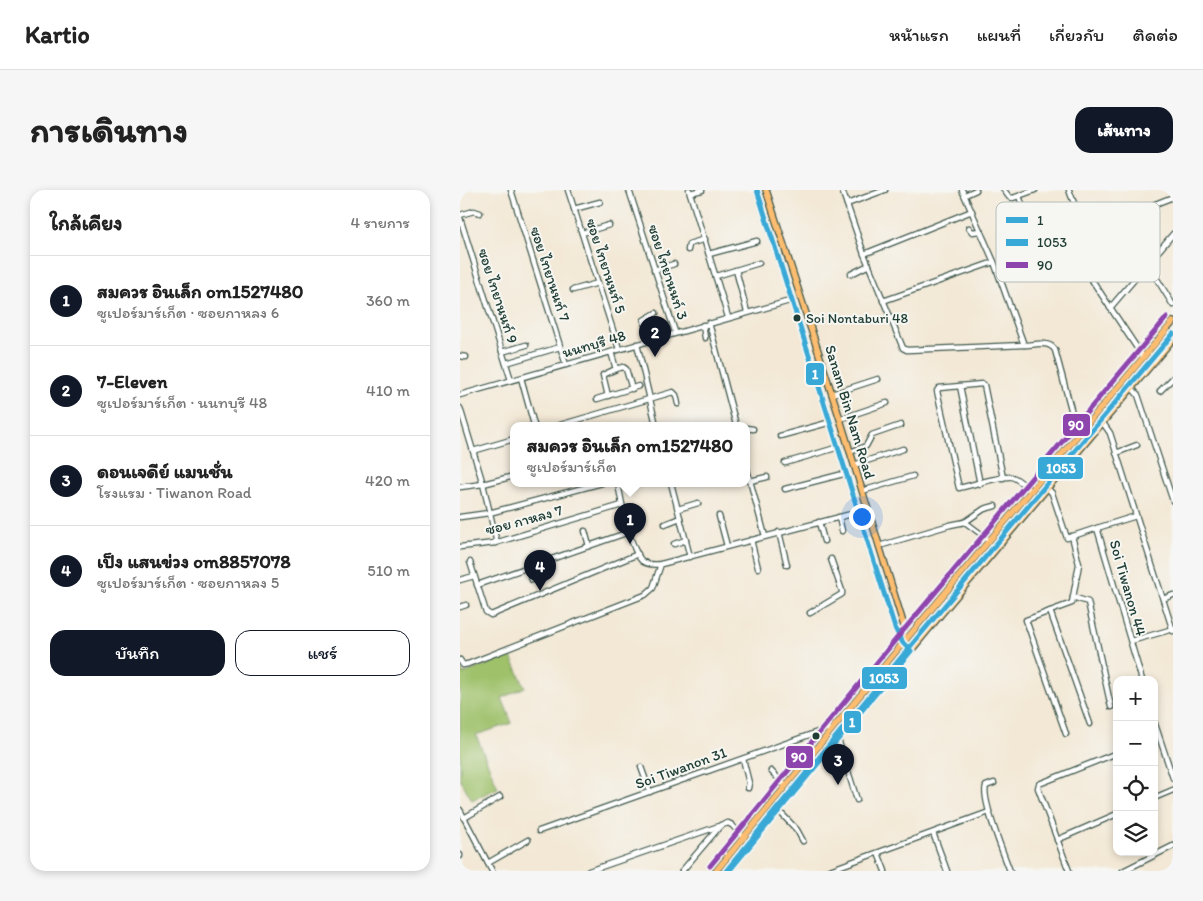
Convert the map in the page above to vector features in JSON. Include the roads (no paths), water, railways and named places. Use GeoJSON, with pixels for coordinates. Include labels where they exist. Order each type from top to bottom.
{"type":"FeatureCollection","features":[{"type":"Feature","properties":{"kind":"main road","name":"Sanam Bin Nam Road"},"geometry":{"type":"LineString","coordinates":[[757,190],[895,628],[903,643],[911,651]]}},
{"type":"Feature","properties":{"kind":"main road","name":"Sanam Bin Nam Road"},"geometry":{"type":"LineString","coordinates":[[766,190],[840,418],[904,626],[903,643]]}},
{"type":"Feature","properties":{"kind":"main road"},"geometry":{"type":"LineString","coordinates":[[793,300],[801,297]]}},
{"type":"Feature","properties":{"kind":"main road"},"geometry":{"type":"LineString","coordinates":[[716,871],[903,643],[1173,322]]}},
{"type":"Feature","properties":{"kind":"main road"},"geometry":{"type":"LineString","coordinates":[[730,870],[911,651],[1173,340]]}},
{"type":"Feature","properties":{"kind":"main road"},"geometry":{"type":"LineString","coordinates":[[1085,427],[1093,434]]}},
{"type":"Feature","properties":{"kind":"street","name":"ซอย ไทยานนท์ 7"},"geometry":{"type":"LineString","coordinates":[[511,190],[566,365]]}},
{"type":"Feature","properties":{"kind":"street","name":"ซอย ไทยานนท์ 5"},"geometry":{"type":"LineString","coordinates":[[568,190],[619,349]]}},
{"type":"Feature","properties":{"kind":"street","name":"ซอย ไทยานนท์ 3"},"geometry":{"type":"LineString","coordinates":[[629,190],[675,332]]}},
{"type":"Feature","properties":{"kind":"street"},"geometry":{"type":"LineString","coordinates":[[702,190],[690,192],[728,317]]}},
{"type":"Feature","properties":{"kind":"street"},"geometry":{"type":"LineString","coordinates":[[842,190],[864,254],[905,350],[1048,344],[1052,346],[1078,435]]}},
{"type":"Feature","properties":{"kind":"street"},"geometry":{"type":"LineString","coordinates":[[848,204],[885,190]]}},
{"type":"Feature","properties":{"kind":"street"},"geometry":{"type":"LineString","coordinates":[[976,190],[964,193],[996,268]]}},
{"type":"Feature","properties":{"kind":"street"},"geometry":{"type":"LineString","coordinates":[[1004,190],[1009,197],[1020,196],[1035,190]]}},
{"type":"Feature","properties":{"kind":"street"},"geometry":{"type":"LineString","coordinates":[[1069,190],[1074,202]]}},
{"type":"Feature","properties":{"kind":"street"},"geometry":{"type":"LineString","coordinates":[[1020,196],[1022,202]]}},
{"type":"Feature","properties":{"kind":"street"},"geometry":{"type":"LineString","coordinates":[[1160,202],[1173,197]]}},
{"type":"Feature","properties":{"kind":"street"},"geometry":{"type":"LineString","coordinates":[[574,209],[600,202]]}},
{"type":"Feature","properties":{"kind":"street"},"geometry":{"type":"LineString","coordinates":[[460,217],[474,211],[480,213]]}},
{"type":"Feature","properties":{"kind":"street"},"geometry":{"type":"LineString","coordinates":[[864,254],[972,212]]}},
{"type":"Feature","properties":{"kind":"street","name":"ซอย ไทยานนท์ 9"},"geometry":{"type":"LineString","coordinates":[[460,217],[511,380]]}},
{"type":"Feature","properties":{"kind":"street"},"geometry":{"type":"LineString","coordinates":[[582,234],[609,225]]}},
{"type":"Feature","properties":{"kind":"street"},"geometry":{"type":"LineString","coordinates":[[968,228],[972,232],[980,231]]}},
{"type":"Feature","properties":{"kind":"street"},"geometry":{"type":"LineString","coordinates":[[1160,249],[1173,234]]}},
{"type":"Feature","properties":{"kind":"street"},"geometry":{"type":"LineString","coordinates":[[688,250],[689,244],[705,239]]}},
{"type":"Feature","properties":{"kind":"street"},"geometry":{"type":"LineString","coordinates":[[709,254],[757,241]]}},
{"type":"Feature","properties":{"kind":"street"},"geometry":{"type":"LineString","coordinates":[[883,301],[994,262]]}},
{"type":"Feature","properties":{"kind":"street"},"geometry":{"type":"LineString","coordinates":[[716,276],[759,263]]}},
{"type":"Feature","properties":{"kind":"street"},"geometry":{"type":"LineString","coordinates":[[654,270],[674,264]]}},
{"type":"Feature","properties":{"kind":"street"},"geometry":{"type":"LineString","coordinates":[[851,274],[869,265]]}},
{"type":"Feature","properties":{"kind":"street"},"geometry":{"type":"LineString","coordinates":[[736,270],[747,312]]}},
{"type":"Feature","properties":{"kind":"street"},"geometry":{"type":"LineString","coordinates":[[1001,282],[1024,345]]}},
{"type":"Feature","properties":{"kind":"street"},"geometry":{"type":"LineString","coordinates":[[1093,282],[1143,357]]}},
{"type":"Feature","properties":{"kind":"street"},"geometry":{"type":"LineString","coordinates":[[1110,308],[1132,282]]}},
{"type":"Feature","properties":{"kind":"street"},"geometry":{"type":"LineString","coordinates":[[1159,282],[1173,305]]}},
{"type":"Feature","properties":{"kind":"street"},"geometry":{"type":"LineString","coordinates":[[573,290],[598,283]]}},
{"type":"Feature","properties":{"kind":"street","name":"นนทบุรี 48"},"geometry":{"type":"LineString","coordinates":[[460,395],[675,332],[793,300]]}},
{"type":"Feature","properties":{"kind":"street"},"geometry":{"type":"LineString","coordinates":[[650,340],[644,320],[656,313]]}},
{"type":"Feature","properties":{"kind":"street"},"geometry":{"type":"LineString","coordinates":[[709,323],[735,422]]}},
{"type":"Feature","properties":{"kind":"street"},"geometry":{"type":"LineString","coordinates":[[703,325],[705,338]]}},
{"type":"Feature","properties":{"kind":"street"},"geometry":{"type":"LineString","coordinates":[[637,344],[655,422]]}},
{"type":"Feature","properties":{"kind":"street"},"geometry":{"type":"LineString","coordinates":[[502,352],[526,345]]}},
{"type":"Feature","properties":{"kind":"street"},"geometry":{"type":"LineString","coordinates":[[506,363],[560,347]]}},
{"type":"Feature","properties":{"kind":"street"},"geometry":{"type":"LineString","coordinates":[[611,352],[616,369]]}},
{"type":"Feature","properties":{"kind":"street"},"geometry":{"type":"LineString","coordinates":[[460,356],[466,357]]}},
{"type":"Feature","properties":{"kind":"street"},"geometry":{"type":"LineString","coordinates":[[608,396],[603,375],[616,369],[625,367],[632,388]]}},
{"type":"Feature","properties":{"kind":"street"},"geometry":{"type":"LineString","coordinates":[[521,378],[533,422]]}},
{"type":"Feature","properties":{"kind":"street"},"geometry":{"type":"LineString","coordinates":[[1160,391],[1173,378]]}},
{"type":"Feature","properties":{"kind":"street"},"geometry":{"type":"LineString","coordinates":[[832,394],[878,379]]}},
{"type":"Feature","properties":{"kind":"street"},"geometry":{"type":"LineString","coordinates":[[1004,478],[984,385],[939,388],[937,391],[958,488],[1014,477],[1031,491]]}},
{"type":"Feature","properties":{"kind":"street"},"geometry":{"type":"LineString","coordinates":[[596,399],[639,386]]}},
{"type":"Feature","properties":{"kind":"street"},"geometry":{"type":"LineString","coordinates":[[960,386],[980,484]]}},
{"type":"Feature","properties":{"kind":"street"},"geometry":{"type":"LineString","coordinates":[[1132,388],[1138,395],[1173,501]]}},
{"type":"Feature","properties":{"kind":"street"},"geometry":{"type":"LineString","coordinates":[[570,422],[673,392],[676,395],[678,404]]}},
{"type":"Feature","properties":{"kind":"street"},"geometry":{"type":"LineString","coordinates":[[840,418],[887,403]]}},
{"type":"Feature","properties":{"kind":"street"},"geometry":{"type":"LineString","coordinates":[[460,408],[483,484],[496,539],[495,542]]}},
{"type":"Feature","properties":{"kind":"street"},"geometry":{"type":"LineString","coordinates":[[780,436],[831,422]]}},
{"type":"Feature","properties":{"kind":"street"},"geometry":{"type":"LineString","coordinates":[[1103,422],[1108,430],[1116,453],[1173,630],[1131,641]]}},
{"type":"Feature","properties":{"kind":"street"},"geometry":{"type":"LineString","coordinates":[[850,452],[866,446],[872,435],[901,425]]}},
{"type":"Feature","properties":{"kind":"street"},"geometry":{"type":"LineString","coordinates":[[473,450],[510,440]]}},
{"type":"Feature","properties":{"kind":"street"},"geometry":{"type":"LineString","coordinates":[[1116,453],[1137,445]]}},
{"type":"Feature","properties":{"kind":"street"},"geometry":{"type":"LineString","coordinates":[[786,463],[839,447]]}},
{"type":"Feature","properties":{"kind":"street"},"geometry":{"type":"LineString","coordinates":[[854,466],[904,449]]}},
{"type":"Feature","properties":{"kind":"street"},"geometry":{"type":"LineString","coordinates":[[785,489],[847,473]]}},
{"type":"Feature","properties":{"kind":"street"},"geometry":{"type":"LineString","coordinates":[[862,491],[913,476]]}},
{"type":"Feature","properties":{"kind":"street"},"geometry":{"type":"LineString","coordinates":[[460,487],[483,484],[510,477]]}},
{"type":"Feature","properties":{"kind":"street"},"geometry":{"type":"LineString","coordinates":[[764,536],[750,481],[767,477]]}},
{"type":"Feature","properties":{"kind":"street"},"geometry":{"type":"LineString","coordinates":[[460,517],[489,513],[587,487]]}},
{"type":"Feature","properties":{"kind":"street"},"geometry":{"type":"LineString","coordinates":[[619,487],[629,532],[638,554],[643,561],[651,565],[690,557],[859,512]]}},
{"type":"Feature","properties":{"kind":"street"},"geometry":{"type":"LineString","coordinates":[[674,487],[690,557]]}},
{"type":"Feature","properties":{"kind":"street"},"geometry":{"type":"LineString","coordinates":[[1048,489],[1052,493],[1067,538],[1072,536],[1079,564],[1072,603],[1026,620],[1066,734]]}},
{"type":"Feature","properties":{"kind":"street"},"geometry":{"type":"LineString","coordinates":[[678,509],[698,503]]}},
{"type":"Feature","properties":{"kind":"street","name":"ซอย กาหลง 7"},"geometry":{"type":"LineString","coordinates":[[460,547],[495,542],[622,505]]}},
{"type":"Feature","properties":{"kind":"street"},"geometry":{"type":"LineString","coordinates":[[879,546],[965,522],[984,509],[995,506]]}},
{"type":"Feature","properties":{"kind":"street"},"geometry":{"type":"LineString","coordinates":[[719,516],[727,546]]}},
{"type":"Feature","properties":{"kind":"street"},"geometry":{"type":"LineString","coordinates":[[1097,528],[1136,516]]}},
{"type":"Feature","properties":{"kind":"street"},"geometry":{"type":"LineString","coordinates":[[839,517],[842,531]]}},
{"type":"Feature","properties":{"kind":"street"},"geometry":{"type":"LineString","coordinates":[[665,524],[680,518]]}},
{"type":"Feature","properties":{"kind":"street"},"geometry":{"type":"LineString","coordinates":[[819,522],[824,541]]}},
{"type":"Feature","properties":{"kind":"street"},"geometry":{"type":"LineString","coordinates":[[965,522],[990,540]]}},
{"type":"Feature","properties":{"kind":"street","name":"Soi Tiwanon 44"},"geometry":{"type":"LineString","coordinates":[[1072,536],[1097,528],[1141,676]]}},
{"type":"Feature","properties":{"kind":"street"},"geometry":{"type":"LineString","coordinates":[[585,531],[589,546]]}},
{"type":"Feature","properties":{"kind":"street"},"geometry":{"type":"LineString","coordinates":[[477,585],[629,532]]}},
{"type":"Feature","properties":{"kind":"street"},"geometry":{"type":"LineString","coordinates":[[779,532],[787,565]]}},
{"type":"Feature","properties":{"kind":"street"},"geometry":{"type":"LineString","coordinates":[[674,544],[686,540]]}},
{"type":"Feature","properties":{"kind":"street"},"geometry":{"type":"LineString","coordinates":[[751,540],[758,568]]}},
{"type":"Feature","properties":{"kind":"street"},"geometry":{"type":"LineString","coordinates":[[470,562],[486,612],[491,614],[638,554]]}},
{"type":"Feature","properties":{"kind":"street"},"geometry":{"type":"LineString","coordinates":[[810,613],[842,594],[831,559]]}},
{"type":"Feature","properties":{"kind":"street"},"geometry":{"type":"LineString","coordinates":[[460,660],[463,664],[468,664],[645,595],[654,588],[661,564]]}},
{"type":"Feature","properties":{"kind":"street"},"geometry":{"type":"LineString","coordinates":[[528,567],[532,580]]}},
{"type":"Feature","properties":{"kind":"street"},"geometry":{"type":"LineString","coordinates":[[460,580],[474,576]]}},
{"type":"Feature","properties":{"kind":"street"},"geometry":{"type":"LineString","coordinates":[[1163,599],[1173,595]]}},
{"type":"Feature","properties":{"kind":"street"},"geometry":{"type":"LineString","coordinates":[[1073,597],[1088,602],[1111,708]]}},
{"type":"Feature","properties":{"kind":"street"},"geometry":{"type":"LineString","coordinates":[[460,607],[466,605]]}},
{"type":"Feature","properties":{"kind":"street"},"geometry":{"type":"LineString","coordinates":[[1050,611],[1090,724]]}},
{"type":"Feature","properties":{"kind":"street","name":"Soi Tiwanon 31"},"geometry":{"type":"LineString","coordinates":[[539,832],[826,729],[832,730]]}},
{"type":"Feature","properties":{"kind":"street"},"geometry":{"type":"LineString","coordinates":[[838,739],[857,800]]}},
{"type":"Feature","properties":{"kind":"street"},"geometry":{"type":"LineString","coordinates":[[1158,740],[1173,778]]}},
{"type":"Feature","properties":{"kind":"street"},"geometry":{"type":"LineString","coordinates":[[1069,871],[1038,788],[1039,784],[1113,756]]}},
{"type":"Feature","properties":{"kind":"street"},"geometry":{"type":"LineString","coordinates":[[743,759],[749,784],[748,788]]}},
{"type":"Feature","properties":{"kind":"street"},"geometry":{"type":"LineString","coordinates":[[641,767],[650,792]]}},
{"type":"Feature","properties":{"kind":"street"},"geometry":{"type":"LineString","coordinates":[[771,771],[786,786]]}},
{"type":"Feature","properties":{"kind":"street"},"geometry":{"type":"LineString","coordinates":[[994,783],[985,788],[989,812],[1010,871]]}},
{"type":"Feature","properties":{"kind":"street"},"geometry":{"type":"LineString","coordinates":[[1158,796],[1173,790]]}},
{"type":"Feature","properties":{"kind":"street"},"geometry":{"type":"LineString","coordinates":[[464,818],[500,797]]}},
{"type":"Feature","properties":{"kind":"street"},"geometry":{"type":"LineString","coordinates":[[460,810],[492,871]]}},
{"type":"Feature","properties":{"kind":"street"},"geometry":{"type":"LineString","coordinates":[[779,811],[797,830],[803,841]]}},
{"type":"Feature","properties":{"kind":"street"},"geometry":{"type":"LineString","coordinates":[[827,871],[989,812]]}},
{"type":"Feature","properties":{"kind":"street"},"geometry":{"type":"LineString","coordinates":[[1057,840],[1113,816]]}},
{"type":"Feature","properties":{"kind":"street"},"geometry":{"type":"LineString","coordinates":[[589,871],[722,824],[730,823],[744,838]]}},
{"type":"Feature","properties":{"kind":"street"},"geometry":{"type":"LineString","coordinates":[[682,871],[722,824]]}},
{"type":"Feature","properties":{"kind":"street"},"geometry":{"type":"LineString","coordinates":[[933,833],[947,871]]}},
{"type":"Feature","properties":{"kind":"street"},"geometry":{"type":"LineString","coordinates":[[488,863],[528,840]]}},
{"type":"Feature","properties":{"kind":"street"},"geometry":{"type":"LineString","coordinates":[[1123,871],[1173,846]]}},
{"type":"Feature","properties":{"kind":"street"},"geometry":{"type":"LineString","coordinates":[[878,853],[885,871]]}},
{"type":"Feature","properties":{"kind":"place","name":"Soi Nontaburi 48"},"geometry":{"type":"Point","coordinates":[797,318]}},
{"type":"Feature","properties":{"kind":"place","name":"7-Eleven"},"geometry":{"type":"Point","coordinates":[655,357]}},
{"type":"Feature","properties":{"kind":"place","name":"สมควร อินเล็ก om1527480"},"geometry":{"type":"Point","coordinates":[630,544]}},
{"type":"Feature","properties":{"kind":"place","name":"เป็ง แสนข่วง om8857078"},"geometry":{"type":"Point","coordinates":[540,591]}},
{"type":"Feature","properties":{"kind":"place","name":"ดอนเจดีย์ แมนชั่น"},"geometry":{"type":"Point","coordinates":[838,785]}}]}
